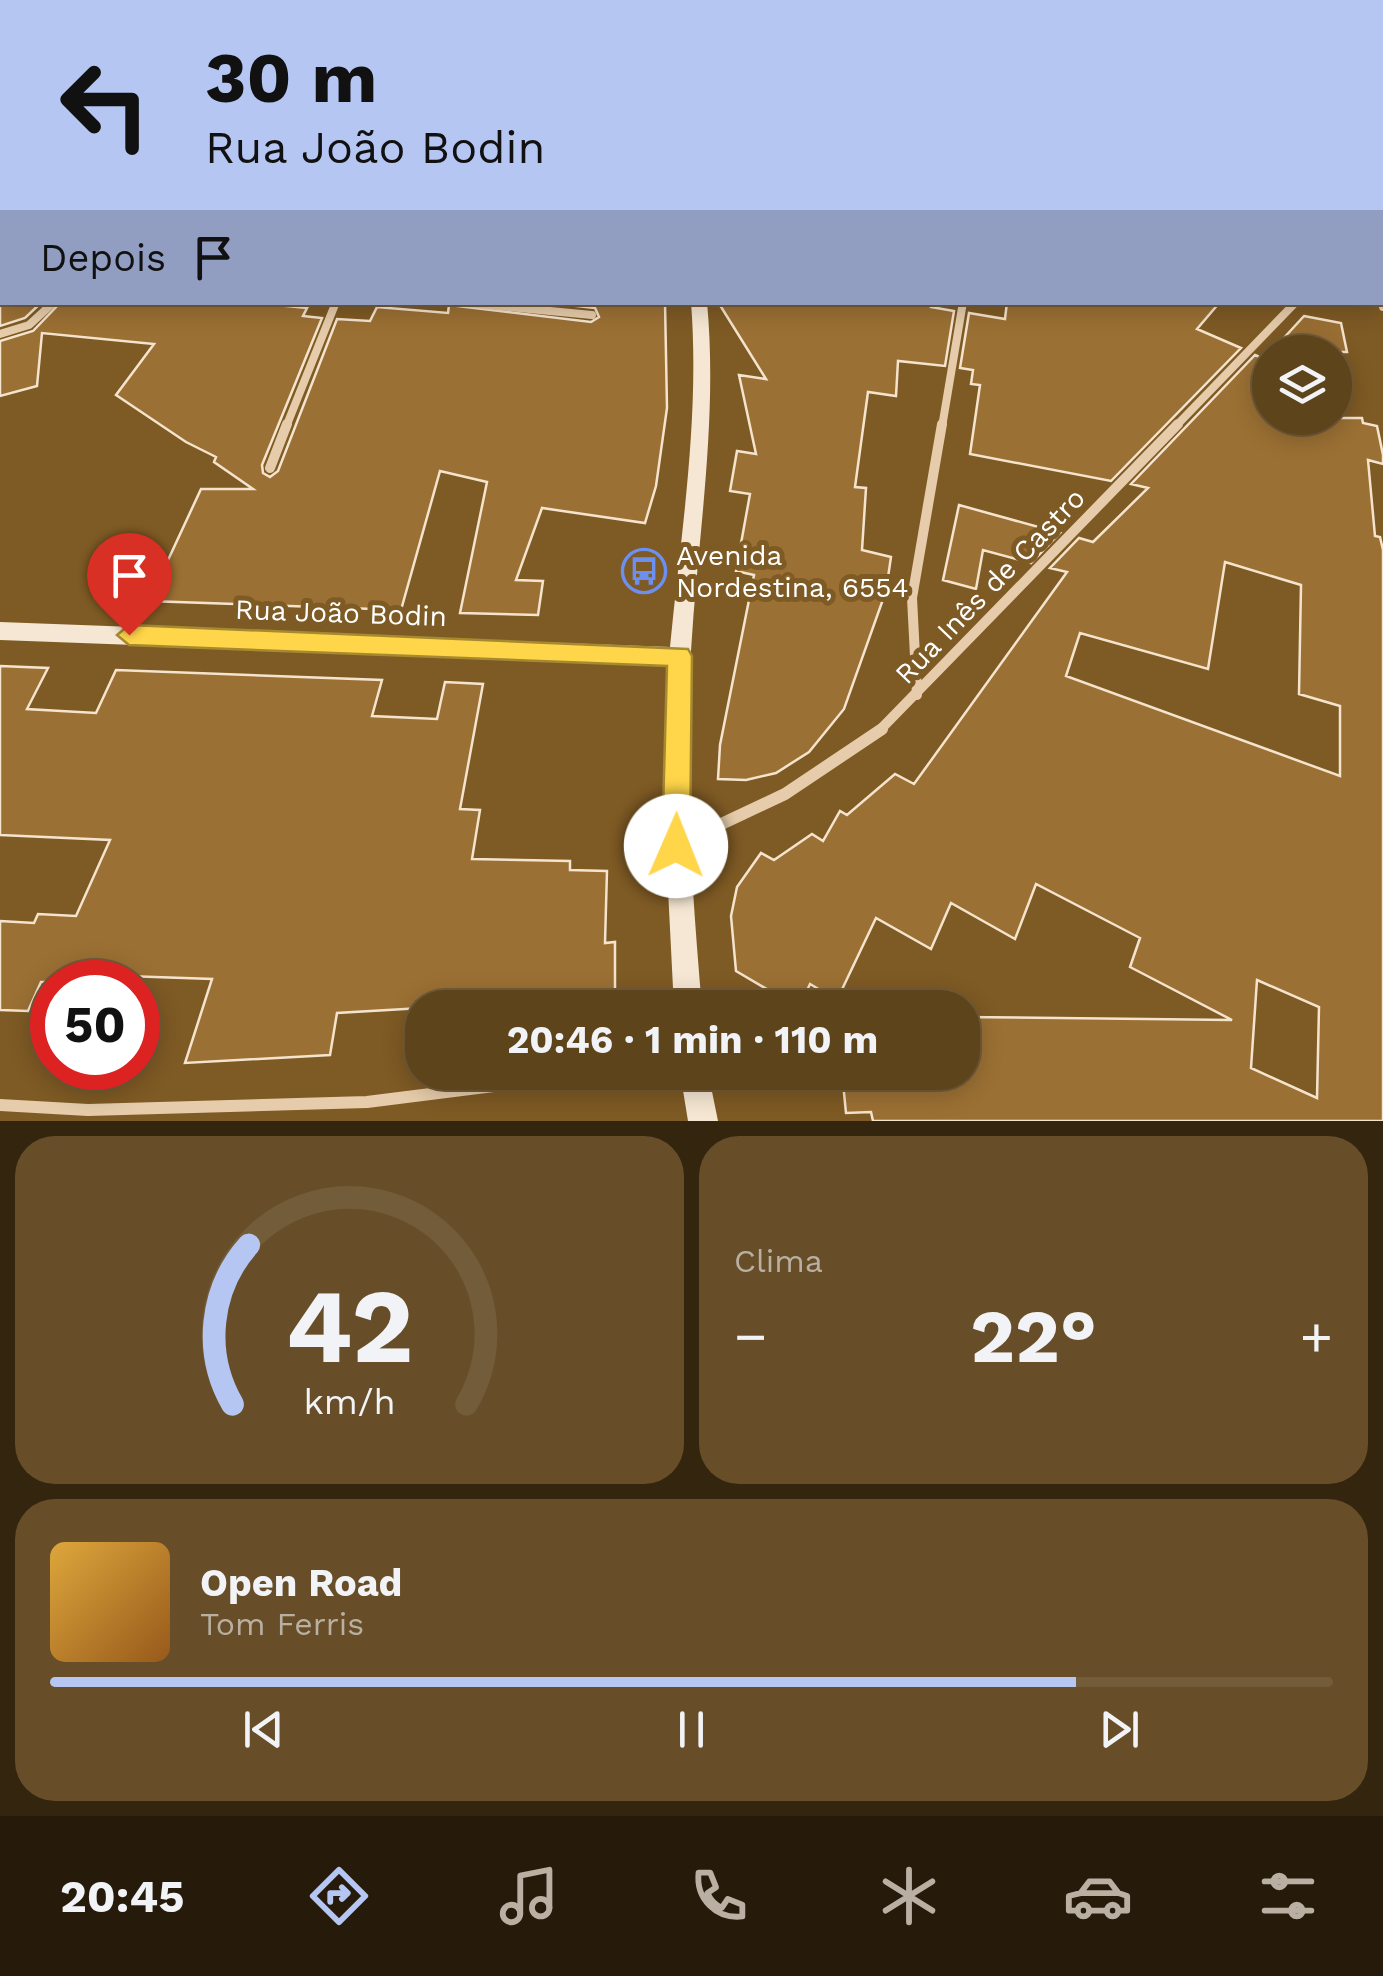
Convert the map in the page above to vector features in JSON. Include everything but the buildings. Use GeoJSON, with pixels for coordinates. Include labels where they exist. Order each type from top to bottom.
{"type":"FeatureCollection","features":[{"type":"Feature","properties":{"kind":"main road"},"geometry":{"type":"LineString","coordinates":[[687,990],[676,846],[680,656],[698,435],[700,305]]}},
{"type":"Feature","properties":{"kind":"main road","name":"Rua João Bodin"},"geometry":{"type":"LineString","coordinates":[[0,631],[680,656]]}},
{"type":"Feature","properties":{"kind":"main road"},"geometry":{"type":"LineString","coordinates":[[697,1090],[703,1121]]}},
{"type":"Feature","properties":{"kind":"street"},"geometry":{"type":"LineString","coordinates":[[0,334],[29,325],[51,305]]}},
{"type":"Feature","properties":{"kind":"street"},"geometry":{"type":"LineString","coordinates":[[270,468],[335,305]]}},
{"type":"Feature","properties":{"kind":"street"},"geometry":{"type":"LineString","coordinates":[[487,305],[592,315]]}},
{"type":"Feature","properties":{"kind":"street"},"geometry":{"type":"LineString","coordinates":[[917,695],[912,598],[961,305]]}},
{"type":"Feature","properties":{"kind":"street","name":"Rua Inês de Castro"},"geometry":{"type":"LineString","coordinates":[[676,846],[779,800],[839,764],[917,695],[1293,305]]}},
{"type":"Feature","properties":{"kind":"street"},"geometry":{"type":"LineString","coordinates":[[0,1105],[88,1110],[366,1102],[462,1090]]}},
{"type":"Feature","properties":{"kind":"place","name":"Avenida Nordestina, 6554"},"geometry":{"type":"Point","coordinates":[644,571]}},
{"type":"Feature","properties":{"kind":"route"},"geometry":{"type":"LineString","coordinates":[[129,635],[680,656],[676,846]]}}]}
